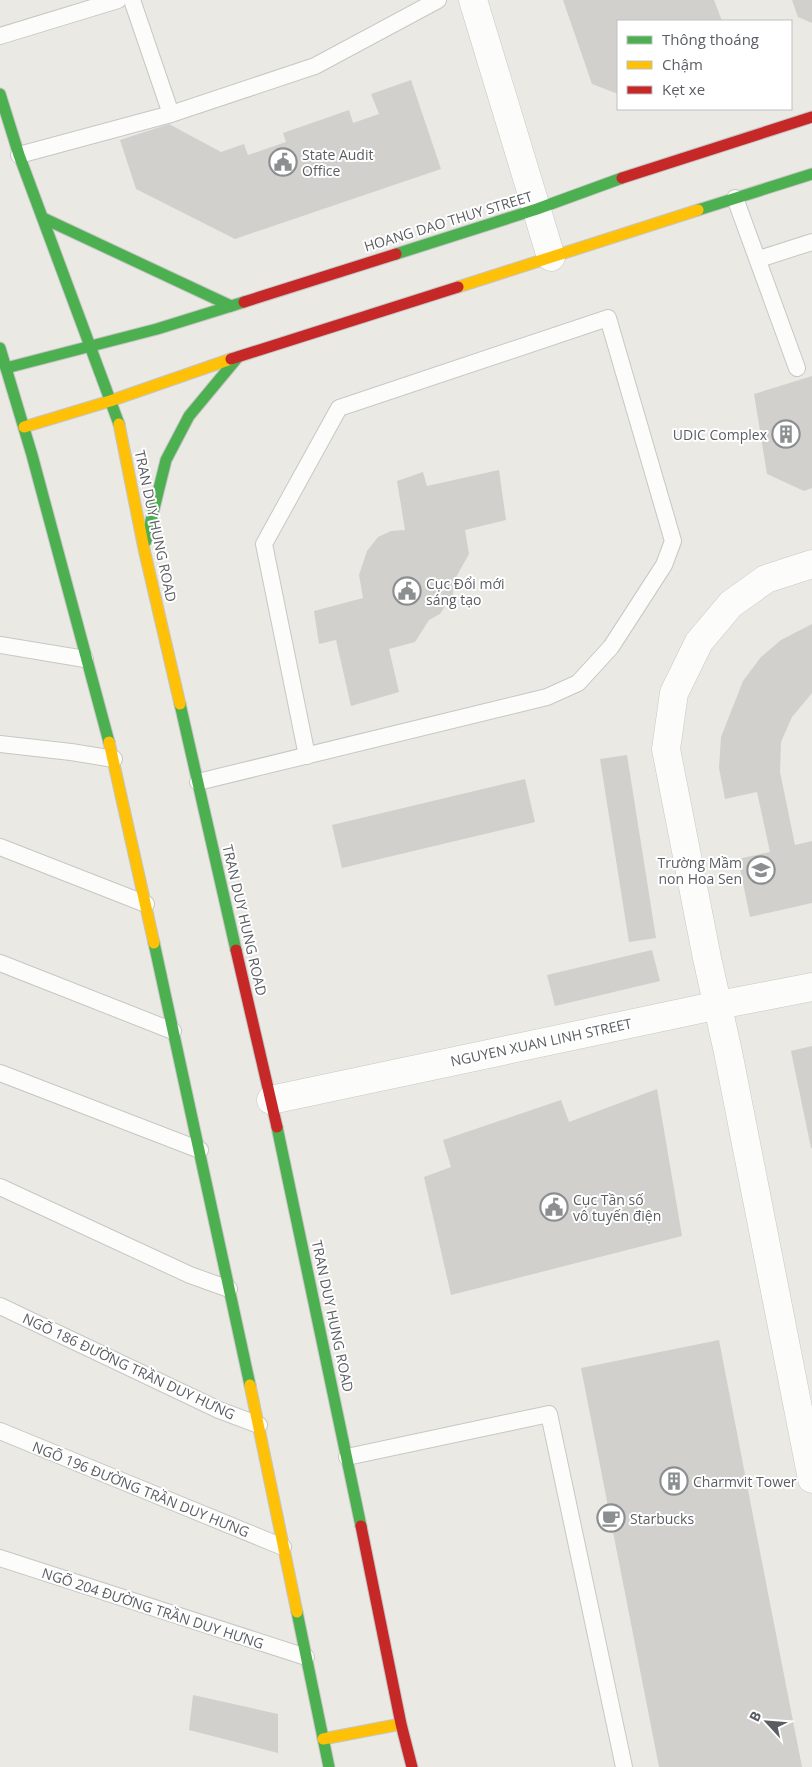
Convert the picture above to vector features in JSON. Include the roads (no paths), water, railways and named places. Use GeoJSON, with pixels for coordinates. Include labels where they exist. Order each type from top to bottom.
{"type":"FeatureCollection","features":[{"type":"Feature","properties":{"kind":"main road","name":"TRAN DUY HUNG ROAD"},"geometry":{"type":"LineString","coordinates":[[0,94],[19,155],[91,345],[119,425],[144,549],[271,1100],[347,1456],[401,1724],[412,1767]]}},
{"type":"Feature","properties":{"kind":"main road","name":"HOANG DAO THUY STREET"},"geometry":{"type":"LineString","coordinates":[[6,368],[157,329],[537,209],[618,179],[812,118]]}},
{"type":"Feature","properties":{"kind":"main road"},"geometry":{"type":"LineString","coordinates":[[24,427],[110,401],[238,357],[812,174]]}},
{"type":"Feature","properties":{"kind":"main road"},"geometry":{"type":"LineString","coordinates":[[43,218],[231,306]]}},
{"type":"Feature","properties":{"kind":"main road"},"geometry":{"type":"LineString","coordinates":[[0,348],[24,427],[114,759],[259,1425],[330,1767]]}},
{"type":"Feature","properties":{"kind":"main road"},"geometry":{"type":"LineString","coordinates":[[144,549],[166,460],[189,416],[238,357]]}},
{"type":"Feature","properties":{"kind":"main road"},"geometry":{"type":"LineString","coordinates":[[323,1739],[401,1724]]}},
{"type":"Feature","properties":{"kind":"street"},"geometry":{"type":"LineString","coordinates":[[473,0],[551,257]]}},
{"type":"Feature","properties":{"kind":"street"},"geometry":{"type":"LineString","coordinates":[[812,564],[766,579],[731,604],[699,642],[674,693],[666,749],[707,958],[719,1005],[812,1479]]}},
{"type":"Feature","properties":{"kind":"street","name":"NGUYEN XUAN LINH STREET"},"geometry":{"type":"LineString","coordinates":[[271,1100],[812,987]]}},
{"type":"Feature","properties":{"kind":"lane"},"geometry":{"type":"LineString","coordinates":[[0,36],[118,0]]}},
{"type":"Feature","properties":{"kind":"lane"},"geometry":{"type":"LineString","coordinates":[[132,0],[170,114]]}},
{"type":"Feature","properties":{"kind":"lane"},"geometry":{"type":"LineString","coordinates":[[19,155],[170,114],[314,66],[438,0]]}},
{"type":"Feature","properties":{"kind":"lane"},"geometry":{"type":"LineString","coordinates":[[735,198],[759,259],[797,368]]}},
{"type":"Feature","properties":{"kind":"lane"},"geometry":{"type":"LineString","coordinates":[[759,259],[812,242]]}},
{"type":"Feature","properties":{"kind":"lane"},"geometry":{"type":"LineString","coordinates":[[198,782],[307,756],[547,697],[578,683],[610,648],[664,565],[673,540],[608,318],[339,408],[264,544],[307,756]]}},
{"type":"Feature","properties":{"kind":"lane"},"geometry":{"type":"LineString","coordinates":[[0,645],[86,659]]}},
{"type":"Feature","properties":{"kind":"lane"},"geometry":{"type":"LineString","coordinates":[[0,744],[114,759]]}},
{"type":"Feature","properties":{"kind":"lane"},"geometry":{"type":"LineString","coordinates":[[0,848],[146,904]]}},
{"type":"Feature","properties":{"kind":"lane"},"geometry":{"type":"LineString","coordinates":[[0,963],[173,1031]]}},
{"type":"Feature","properties":{"kind":"lane"},"geometry":{"type":"LineString","coordinates":[[0,1073],[200,1150]]}},
{"type":"Feature","properties":{"kind":"lane"},"geometry":{"type":"LineString","coordinates":[[0,1187],[190,1275],[229,1289]]}},
{"type":"Feature","properties":{"kind":"lane","name":"NGÕ 186 ĐƯỜNG TRẦN DUY HƯNG"},"geometry":{"type":"LineString","coordinates":[[0,1306],[220,1410],[259,1425]]}},
{"type":"Feature","properties":{"kind":"lane"},"geometry":{"type":"LineString","coordinates":[[347,1456],[549,1414],[624,1767]]}},
{"type":"Feature","properties":{"kind":"lane","name":"NGÕ 196 ĐƯỜNG TRẦN DUY HƯNG"},"geometry":{"type":"LineString","coordinates":[[0,1431],[283,1547]]}},
{"type":"Feature","properties":{"kind":"lane","name":"NGÕ 204 ĐƯỜNG TRẦN DUY HƯNG"},"geometry":{"type":"LineString","coordinates":[[0,1558],[306,1657]]}},
{"type":"Feature","properties":{"kind":"place","name":"State Audit Office"},"geometry":{"type":"Point","coordinates":[283,162]}},
{"type":"Feature","properties":{"kind":"place","name":"UDIC Complex"},"geometry":{"type":"Point","coordinates":[786,434]}},
{"type":"Feature","properties":{"kind":"place","name":"Cục Đổi mới sáng tạo"},"geometry":{"type":"Point","coordinates":[407,591]}},
{"type":"Feature","properties":{"kind":"place","name":"Trường Mầm non Hoa Sen"},"geometry":{"type":"Point","coordinates":[761,870]}},
{"type":"Feature","properties":{"kind":"place","name":"Cục Tần số vô tuyến điện"},"geometry":{"type":"Point","coordinates":[554,1207]}},
{"type":"Feature","properties":{"kind":"place","name":"Charmvit Tower"},"geometry":{"type":"Point","coordinates":[674,1481]}},
{"type":"Feature","properties":{"kind":"place","name":"Starbucks"},"geometry":{"type":"Point","coordinates":[611,1518]}}]}
